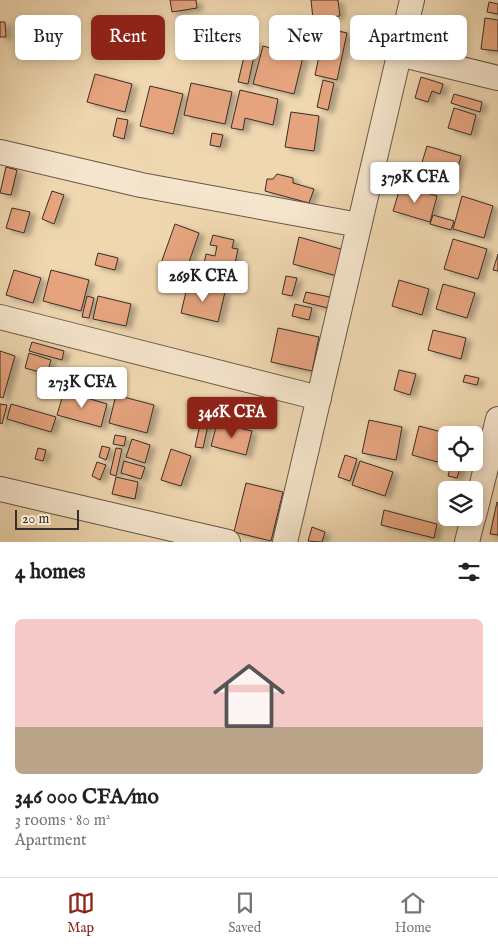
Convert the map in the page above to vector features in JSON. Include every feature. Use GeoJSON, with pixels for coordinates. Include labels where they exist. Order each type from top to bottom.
{"type":"FeatureCollection","features":[{"type":"Feature","properties":{"kind":"street"},"geometry":{"type":"LineString","coordinates":[[408,15],[412,0]]}},
{"type":"Feature","properties":{"kind":"street"},"geometry":{"type":"LineString","coordinates":[[286,542],[398,60]]}},
{"type":"Feature","properties":{"kind":"street"},"geometry":{"type":"LineString","coordinates":[[424,60],[498,78]]}},
{"type":"Feature","properties":{"kind":"street"},"geometry":{"type":"LineString","coordinates":[[0,152],[141,185],[359,225]]}},
{"type":"Feature","properties":{"kind":"street"},"geometry":{"type":"LineString","coordinates":[[0,317],[319,398]]}},
{"type":"Feature","properties":{"kind":"street"},"geometry":{"type":"LineString","coordinates":[[483,481],[498,419]]}},
{"type":"Feature","properties":{"kind":"street"},"geometry":{"type":"LineString","coordinates":[[0,489],[228,542]]}},
{"type":"Feature","properties":{"kind":"street"},"geometry":{"type":"LineString","coordinates":[[467,542],[471,526]]}},
{"type":"Feature","properties":{"kind":"building"},"geometry":{"type":"Polygon","coordinates":[[[170,0],[196,0],[197,8],[172,12],[170,0]]]}},
{"type":"Feature","properties":{"kind":"building"},"geometry":{"type":"Polygon","coordinates":[[[311,0],[338,0],[340,15],[313,15],[311,0]]]}},
{"type":"Feature","properties":{"kind":"building"},"geometry":{"type":"Polygon","coordinates":[[[489,2],[498,4],[498,14],[487,12],[489,2]]]}},
{"type":"Feature","properties":{"kind":"building"},"geometry":{"type":"Polygon","coordinates":[[[485,18],[498,20],[498,51],[481,49],[485,18]]]}},
{"type":"Feature","properties":{"kind":"building"},"geometry":{"type":"Polygon","coordinates":[[[0,22],[5,22],[6,37],[0,37],[0,22]]]}},
{"type":"Feature","properties":{"kind":"building"},"geometry":{"type":"Polygon","coordinates":[[[340,31],[347,33],[337,80],[315,75],[318,60],[340,60],[340,31]]]}},
{"type":"Feature","properties":{"kind":"building"},"geometry":{"type":"Polygon","coordinates":[[[263,46],[269,48],[269,60],[302,60],[294,94],[253,84],[263,46]]]}},
{"type":"Feature","properties":{"kind":"building"},"geometry":{"type":"Polygon","coordinates":[[[243,60],[253,60],[248,84],[238,82],[243,60]]]}},
{"type":"Feature","properties":{"kind":"building"},"geometry":{"type":"Polygon","coordinates":[[[95,74],[132,84],[125,112],[87,102],[95,74]]]}},
{"type":"Feature","properties":{"kind":"building"},"geometry":{"type":"Polygon","coordinates":[[[421,77],[443,84],[440,94],[432,91],[428,102],[415,98],[421,77]]]}},
{"type":"Feature","properties":{"kind":"building"},"geometry":{"type":"Polygon","coordinates":[[[323,80],[334,83],[328,110],[317,107],[323,80]]]}},
{"type":"Feature","properties":{"kind":"building"},"geometry":{"type":"Polygon","coordinates":[[[191,83],[232,92],[225,124],[184,115],[191,83]]]}},
{"type":"Feature","properties":{"kind":"building"},"geometry":{"type":"Polygon","coordinates":[[[150,86],[183,94],[173,134],[140,126],[150,86]]]}},
{"type":"Feature","properties":{"kind":"building"},"geometry":{"type":"Polygon","coordinates":[[[240,90],[278,99],[273,125],[245,118],[243,130],[231,128],[240,90]]]}},
{"type":"Feature","properties":{"kind":"building"},"geometry":{"type":"Polygon","coordinates":[[[454,94],[482,102],[480,112],[451,103],[454,94]]]}},
{"type":"Feature","properties":{"kind":"building"},"geometry":{"type":"Polygon","coordinates":[[[454,108],[476,115],[471,135],[448,128],[454,108]]]}},
{"type":"Feature","properties":{"kind":"building"},"geometry":{"type":"Polygon","coordinates":[[[291,112],[319,116],[314,151],[285,147],[291,112]]]}},
{"type":"Feature","properties":{"kind":"building"},"geometry":{"type":"Polygon","coordinates":[[[117,118],[128,120],[124,139],[113,136],[117,118]]]}},
{"type":"Feature","properties":{"kind":"building"},"geometry":{"type":"Polygon","coordinates":[[[212,133],[223,135],[220,147],[210,145],[212,133]]]}},
{"type":"Feature","properties":{"kind":"building"},"geometry":{"type":"Polygon","coordinates":[[[427,146],[461,156],[455,179],[420,169],[427,146]]]}},
{"type":"Feature","properties":{"kind":"building"},"geometry":{"type":"Polygon","coordinates":[[[6,167],[17,170],[11,195],[0,193],[6,167]]]}},
{"type":"Feature","properties":{"kind":"building"},"geometry":{"type":"Polygon","coordinates":[[[277,174],[293,178],[293,183],[314,189],[309,203],[265,191],[267,179],[273,179],[277,174]]]}},
{"type":"Feature","properties":{"kind":"building"},"geometry":{"type":"Polygon","coordinates":[[[401,185],[437,196],[430,222],[393,211],[401,185]]]}},
{"type":"Feature","properties":{"kind":"building"},"geometry":{"type":"Polygon","coordinates":[[[52,191],[64,195],[54,224],[42,219],[52,191]]]}},
{"type":"Feature","properties":{"kind":"building"},"geometry":{"type":"Polygon","coordinates":[[[462,196],[493,206],[484,238],[453,229],[462,196]]]}},
{"type":"Feature","properties":{"kind":"building"},"geometry":{"type":"Polygon","coordinates":[[[12,208],[30,212],[24,233],[6,228],[12,208]]]}},
{"type":"Feature","properties":{"kind":"building"},"geometry":{"type":"Polygon","coordinates":[[[433,215],[454,221],[451,230],[430,224],[433,215]]]}},
{"type":"Feature","properties":{"kind":"building"},"geometry":{"type":"Polygon","coordinates":[[[175,224],[199,233],[185,274],[160,266],[175,224]]]}},
{"type":"Feature","properties":{"kind":"building"},"geometry":{"type":"Polygon","coordinates":[[[213,235],[234,240],[232,248],[238,249],[231,283],[201,277],[206,254],[215,256],[217,246],[210,245],[213,235]]]}},
{"type":"Feature","properties":{"kind":"building"},"geometry":{"type":"Polygon","coordinates":[[[299,237],[344,250],[337,276],[293,264],[299,237]]]}},
{"type":"Feature","properties":{"kind":"building"},"geometry":{"type":"Polygon","coordinates":[[[453,239],[487,249],[478,279],[444,269],[453,239]]]}},
{"type":"Feature","properties":{"kind":"building"},"geometry":{"type":"Polygon","coordinates":[[[98,253],[118,258],[115,270],[95,265],[98,253]]]}},
{"type":"Feature","properties":{"kind":"building"},"geometry":{"type":"Polygon","coordinates":[[[498,254],[498,271],[493,270],[498,254]]]}},
{"type":"Feature","properties":{"kind":"building"},"geometry":{"type":"Polygon","coordinates":[[[14,270],[41,278],[33,303],[6,295],[14,270]]]}},
{"type":"Feature","properties":{"kind":"building"},"geometry":{"type":"Polygon","coordinates":[[[51,270],[89,280],[81,311],[43,301],[51,270]]]}},
{"type":"Feature","properties":{"kind":"building"},"geometry":{"type":"Polygon","coordinates":[[[286,276],[297,278],[292,296],[282,294],[286,276]]]}},
{"type":"Feature","properties":{"kind":"building"},"geometry":{"type":"Polygon","coordinates":[[[399,280],[429,289],[422,315],[392,306],[399,280]]]}},
{"type":"Feature","properties":{"kind":"building"},"geometry":{"type":"Polygon","coordinates":[[[188,283],[225,292],[218,322],[181,313],[188,283]]]}},
{"type":"Feature","properties":{"kind":"building"},"geometry":{"type":"Polygon","coordinates":[[[443,284],[475,293],[467,318],[436,309],[443,284]]]}},
{"type":"Feature","properties":{"kind":"building"},"geometry":{"type":"Polygon","coordinates":[[[306,292],[330,297],[328,308],[303,302],[306,292]]]}},
{"type":"Feature","properties":{"kind":"building"},"geometry":{"type":"Polygon","coordinates":[[[87,296],[94,298],[89,318],[82,317],[87,296]]]}},
{"type":"Feature","properties":{"kind":"building"},"geometry":{"type":"Polygon","coordinates":[[[98,296],[131,304],[126,326],[93,319],[98,296]]]}},
{"type":"Feature","properties":{"kind":"building"},"geometry":{"type":"Polygon","coordinates":[[[295,304],[312,308],[309,320],[292,316],[295,304]]]}},
{"type":"Feature","properties":{"kind":"building"},"geometry":{"type":"Polygon","coordinates":[[[278,328],[319,337],[312,371],[271,362],[278,328]]]}},
{"type":"Feature","properties":{"kind":"building"},"geometry":{"type":"Polygon","coordinates":[[[433,330],[466,338],[461,359],[428,350],[433,330]]]}},
{"type":"Feature","properties":{"kind":"building"},"geometry":{"type":"Polygon","coordinates":[[[32,342],[64,351],[62,360],[29,351],[32,342]]]}},
{"type":"Feature","properties":{"kind":"building"},"geometry":{"type":"Polygon","coordinates":[[[0,351],[15,356],[3,398],[0,397],[0,351]]]}},
{"type":"Feature","properties":{"kind":"building"},"geometry":{"type":"Polygon","coordinates":[[[29,353],[51,360],[47,374],[25,368],[29,353]]]}},
{"type":"Feature","properties":{"kind":"building"},"geometry":{"type":"Polygon","coordinates":[[[399,370],[416,374],[410,395],[394,390],[399,370]]]}},
{"type":"Feature","properties":{"kind":"building"},"geometry":{"type":"Polygon","coordinates":[[[465,375],[479,378],[477,385],[463,382],[465,375]]]}},
{"type":"Feature","properties":{"kind":"building"},"geometry":{"type":"Polygon","coordinates":[[[64,391],[107,404],[101,427],[57,415],[64,391]]]}},
{"type":"Feature","properties":{"kind":"building"},"geometry":{"type":"Polygon","coordinates":[[[116,395],[154,405],[147,433],[109,423],[116,395]]]}},
{"type":"Feature","properties":{"kind":"building"},"geometry":{"type":"Polygon","coordinates":[[[0,404],[7,405],[2,424],[0,423],[0,404]]]}},
{"type":"Feature","properties":{"kind":"building"},"geometry":{"type":"Polygon","coordinates":[[[11,404],[56,417],[51,432],[7,419],[11,404]]]}},
{"type":"Feature","properties":{"kind":"building"},"geometry":{"type":"Polygon","coordinates":[[[201,420],[209,421],[203,448],[195,447],[201,420]]]}},
{"type":"Feature","properties":{"kind":"building"},"geometry":{"type":"Polygon","coordinates":[[[369,420],[402,427],[396,460],[362,453],[369,420]]]}},
{"type":"Feature","properties":{"kind":"building"},"geometry":{"type":"Polygon","coordinates":[[[217,423],[252,431],[246,455],[211,446],[217,423]]]}},
{"type":"Feature","properties":{"kind":"building"},"geometry":{"type":"Polygon","coordinates":[[[419,426],[438,431],[438,462],[412,455],[419,426]]]}},
{"type":"Feature","properties":{"kind":"building"},"geometry":{"type":"Polygon","coordinates":[[[115,435],[126,437],[124,446],[113,444],[115,435]]]}},
{"type":"Feature","properties":{"kind":"building"},"geometry":{"type":"Polygon","coordinates":[[[132,439],[150,445],[145,463],[126,457],[132,439]]]}},
{"type":"Feature","properties":{"kind":"building"},"geometry":{"type":"Polygon","coordinates":[[[102,446],[110,448],[106,460],[99,457],[102,446]]]}},
{"type":"Feature","properties":{"kind":"building"},"geometry":{"type":"Polygon","coordinates":[[[38,448],[46,450],[43,461],[35,459],[38,448]]]}},
{"type":"Feature","properties":{"kind":"building"},"geometry":{"type":"Polygon","coordinates":[[[116,448],[122,449],[116,476],[110,474],[116,448]]]}},
{"type":"Feature","properties":{"kind":"building"},"geometry":{"type":"Polygon","coordinates":[[[171,449],[191,456],[181,486],[161,480],[171,449]]]}},
{"type":"Feature","properties":{"kind":"building"},"geometry":{"type":"Polygon","coordinates":[[[345,455],[357,459],[350,481],[338,477],[345,455]]]}},
{"type":"Feature","properties":{"kind":"building"},"geometry":{"type":"Polygon","coordinates":[[[124,461],[145,467],[141,479],[121,473],[124,461]]]}},
{"type":"Feature","properties":{"kind":"building"},"geometry":{"type":"Polygon","coordinates":[[[360,461],[393,472],[385,496],[352,485],[360,461]]]}},
{"type":"Feature","properties":{"kind":"building"},"geometry":{"type":"Polygon","coordinates":[[[97,462],[106,465],[100,480],[92,476],[97,462]]]}},
{"type":"Feature","properties":{"kind":"building"},"geometry":{"type":"Polygon","coordinates":[[[449,471],[459,471],[457,478],[448,476],[449,471]]]}},
{"type":"Feature","properties":{"kind":"building"},"geometry":{"type":"Polygon","coordinates":[[[116,477],[138,482],[135,499],[112,494],[116,477]]]}},
{"type":"Feature","properties":{"kind":"building"},"geometry":{"type":"Polygon","coordinates":[[[246,483],[283,492],[271,541],[234,532],[246,483]]]}},
{"type":"Feature","properties":{"kind":"building"},"geometry":{"type":"Polygon","coordinates":[[[498,503],[498,535],[490,534],[498,503]]]}},
{"type":"Feature","properties":{"kind":"building"},"geometry":{"type":"Polygon","coordinates":[[[384,510],[437,524],[434,538],[381,525],[384,510]]]}},
{"type":"Feature","properties":{"kind":"building"},"geometry":{"type":"Polygon","coordinates":[[[312,527],[325,532],[322,542],[308,541],[312,527]]]}}]}
